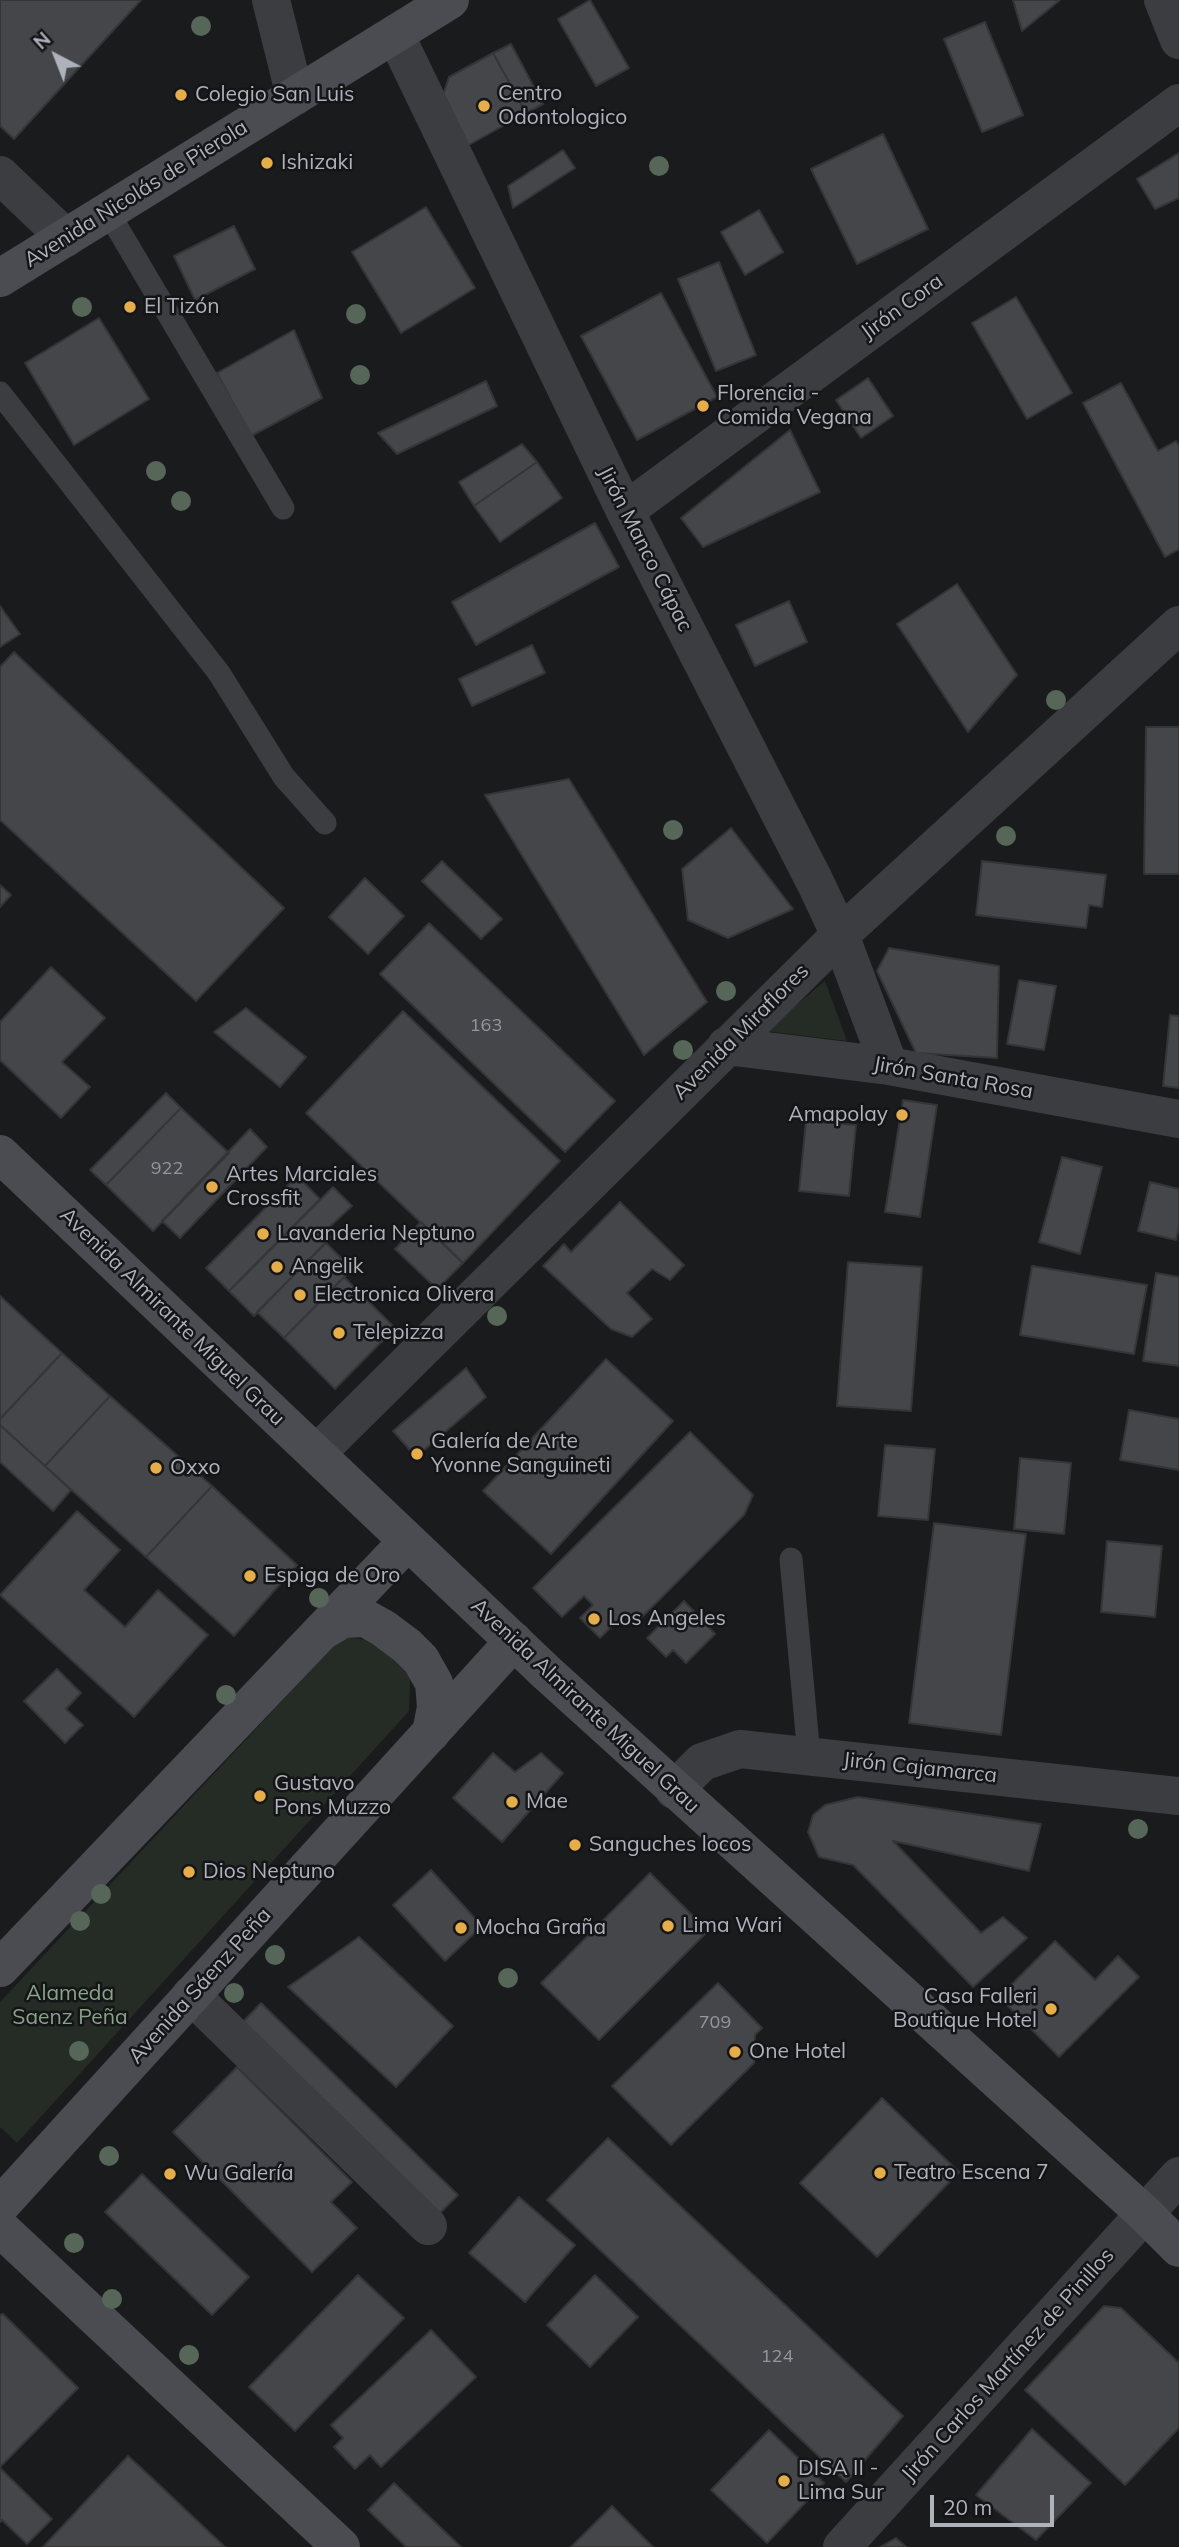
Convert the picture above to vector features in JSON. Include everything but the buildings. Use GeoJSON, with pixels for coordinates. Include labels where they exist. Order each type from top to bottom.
{"type":"FeatureCollection","features":[{"type":"Feature","properties":{"kind":"main road","name":"Avenida Nicolás de Pierola"},"geometry":{"type":"LineString","coordinates":[[0,278],[450,0]]}},
{"type":"Feature","properties":{"kind":"main road","name":"Avenida Almirante Miguel Grau"},"geometry":{"type":"LineString","coordinates":[[0,1154],[407,1542],[674,1790],[1145,2214],[1179,2248]]}},
{"type":"Feature","properties":{"kind":"main road"},"geometry":{"type":"LineString","coordinates":[[0,1968],[407,1542]]}},
{"type":"Feature","properties":{"kind":"main road"},"geometry":{"type":"LineString","coordinates":[[321,1632],[343,1619],[365,1618],[407,1646],[421,1660],[434,1683],[436,1707],[430,1733]]}},
{"type":"Feature","properties":{"kind":"main road","name":"Avenida Sáenz Peña"},"geometry":{"type":"LineString","coordinates":[[0,2206],[514,1641]]}},
{"type":"Feature","properties":{"kind":"main road"},"geometry":{"type":"LineString","coordinates":[[0,2228],[341,2547]]}},
{"type":"Feature","properties":{"kind":"street"},"geometry":{"type":"LineString","coordinates":[[271,0],[295,96]]}},
{"type":"Feature","properties":{"kind":"street"},"geometry":{"type":"LineString","coordinates":[[1163,0],[1179,40]]}},
{"type":"Feature","properties":{"kind":"street","name":"Jirón Manco Cápac"},"geometry":{"type":"LineString","coordinates":[[395,34],[625,511],[840,935],[889,1066]]}},
{"type":"Feature","properties":{"kind":"street","name":"Jirón Cora"},"geometry":{"type":"LineString","coordinates":[[625,511],[1179,103]]}},
{"type":"Feature","properties":{"kind":"street"},"geometry":{"type":"LineString","coordinates":[[0,175],[66,238]]}},
{"type":"Feature","properties":{"kind":"street","name":"Avenida Miraflores"},"geometry":{"type":"LineString","coordinates":[[316,1454],[840,935],[1179,625]]}},
{"type":"Feature","properties":{"kind":"street","name":"Jirón Santa Rosa"},"geometry":{"type":"LineString","coordinates":[[726,1046],[889,1066],[1179,1119]]}},
{"type":"Feature","properties":{"kind":"street","name":"Jirón Cajamarca"},"geometry":{"type":"LineString","coordinates":[[674,1790],[702,1762],[740,1749],[1179,1796]]}},
{"type":"Feature","properties":{"kind":"street"},"geometry":{"type":"LineString","coordinates":[[191,1995],[428,2226]]}},
{"type":"Feature","properties":{"kind":"street","name":"Jirón Carlos Martínez de Pinillos"},"geometry":{"type":"LineString","coordinates":[[842,2547],[1179,2176]]}},
{"type":"Feature","properties":{"kind":"lane"},"geometry":{"type":"LineString","coordinates":[[108,212],[284,509]]}},
{"type":"Feature","properties":{"kind":"lane"},"geometry":{"type":"LineString","coordinates":[[0,393],[219,673],[284,777],[325,823]]}},
{"type":"Feature","properties":{"kind":"lane"},"geometry":{"type":"LineString","coordinates":[[791,1559],[810,1756]]}},
{"type":"Feature","properties":{"kind":"green space"},"geometry":{"type":"Polygon","coordinates":[[[825,981],[847,1041],[765,1031],[825,981]]]}},
{"type":"Feature","properties":{"kind":"green space","name":"Alameda Saenz Peña"},"geometry":{"type":"Polygon","coordinates":[[[342,1637],[378,1641],[410,1677],[409,1711],[17,2143],[0,2127],[0,2002],[342,1637]]]}},
{"type":"Feature","properties":{"kind":"place","name":"Colegio San Luis"},"geometry":{"type":"Point","coordinates":[181,95]}},
{"type":"Feature","properties":{"kind":"place","name":"Centro Odontologico"},"geometry":{"type":"Point","coordinates":[484,106]}},
{"type":"Feature","properties":{"kind":"place","name":"Ishizaki"},"geometry":{"type":"Point","coordinates":[267,163]}},
{"type":"Feature","properties":{"kind":"place","name":"El Tizón"},"geometry":{"type":"Point","coordinates":[130,307]}},
{"type":"Feature","properties":{"kind":"place","name":"Florencia - Comida Vegana"},"geometry":{"type":"Point","coordinates":[703,406]}},
{"type":"Feature","properties":{"kind":"place","name":"Amapolay"},"geometry":{"type":"Point","coordinates":[902,1115]}},
{"type":"Feature","properties":{"kind":"place","name":"Artes Marciales Crossfit"},"geometry":{"type":"Point","coordinates":[212,1187]}},
{"type":"Feature","properties":{"kind":"place","name":"Lavanderia Neptuno"},"geometry":{"type":"Point","coordinates":[263,1234]}},
{"type":"Feature","properties":{"kind":"place","name":"Angelik"},"geometry":{"type":"Point","coordinates":[277,1267]}},
{"type":"Feature","properties":{"kind":"place","name":"Electronica Olivera"},"geometry":{"type":"Point","coordinates":[300,1295]}},
{"type":"Feature","properties":{"kind":"place","name":"Telepizza"},"geometry":{"type":"Point","coordinates":[339,1333]}},
{"type":"Feature","properties":{"kind":"place","name":"Galería de Arte Yvonne Sanguineti"},"geometry":{"type":"Point","coordinates":[417,1454]}},
{"type":"Feature","properties":{"kind":"place","name":"Oxxo"},"geometry":{"type":"Point","coordinates":[156,1468]}},
{"type":"Feature","properties":{"kind":"place","name":"Espiga de Oro"},"geometry":{"type":"Point","coordinates":[250,1576]}},
{"type":"Feature","properties":{"kind":"place","name":"Los Angeles"},"geometry":{"type":"Point","coordinates":[594,1619]}},
{"type":"Feature","properties":{"kind":"place","name":"Gustavo Pons Muzzo"},"geometry":{"type":"Point","coordinates":[260,1796]}},
{"type":"Feature","properties":{"kind":"place","name":"Mae"},"geometry":{"type":"Point","coordinates":[512,1802]}},
{"type":"Feature","properties":{"kind":"place","name":"Sanguches locos"},"geometry":{"type":"Point","coordinates":[575,1845]}},
{"type":"Feature","properties":{"kind":"place","name":"Dios Neptuno"},"geometry":{"type":"Point","coordinates":[189,1872]}},
{"type":"Feature","properties":{"kind":"place","name":"Lima Wari"},"geometry":{"type":"Point","coordinates":[668,1926]}},
{"type":"Feature","properties":{"kind":"place","name":"Mocha Graña"},"geometry":{"type":"Point","coordinates":[461,1928]}},
{"type":"Feature","properties":{"kind":"place","name":"Casa Falleri Boutique Hotel"},"geometry":{"type":"Point","coordinates":[1051,2009]}},
{"type":"Feature","properties":{"kind":"place","name":"One Hotel"},"geometry":{"type":"Point","coordinates":[735,2052]}},
{"type":"Feature","properties":{"kind":"place","name":"Teatro Escena 7"},"geometry":{"type":"Point","coordinates":[880,2173]}},
{"type":"Feature","properties":{"kind":"place","name":"Wu Galería"},"geometry":{"type":"Point","coordinates":[170,2174]}},
{"type":"Feature","properties":{"kind":"place","name":"DISA II - Lima Sur"},"geometry":{"type":"Point","coordinates":[784,2481]}}]}
